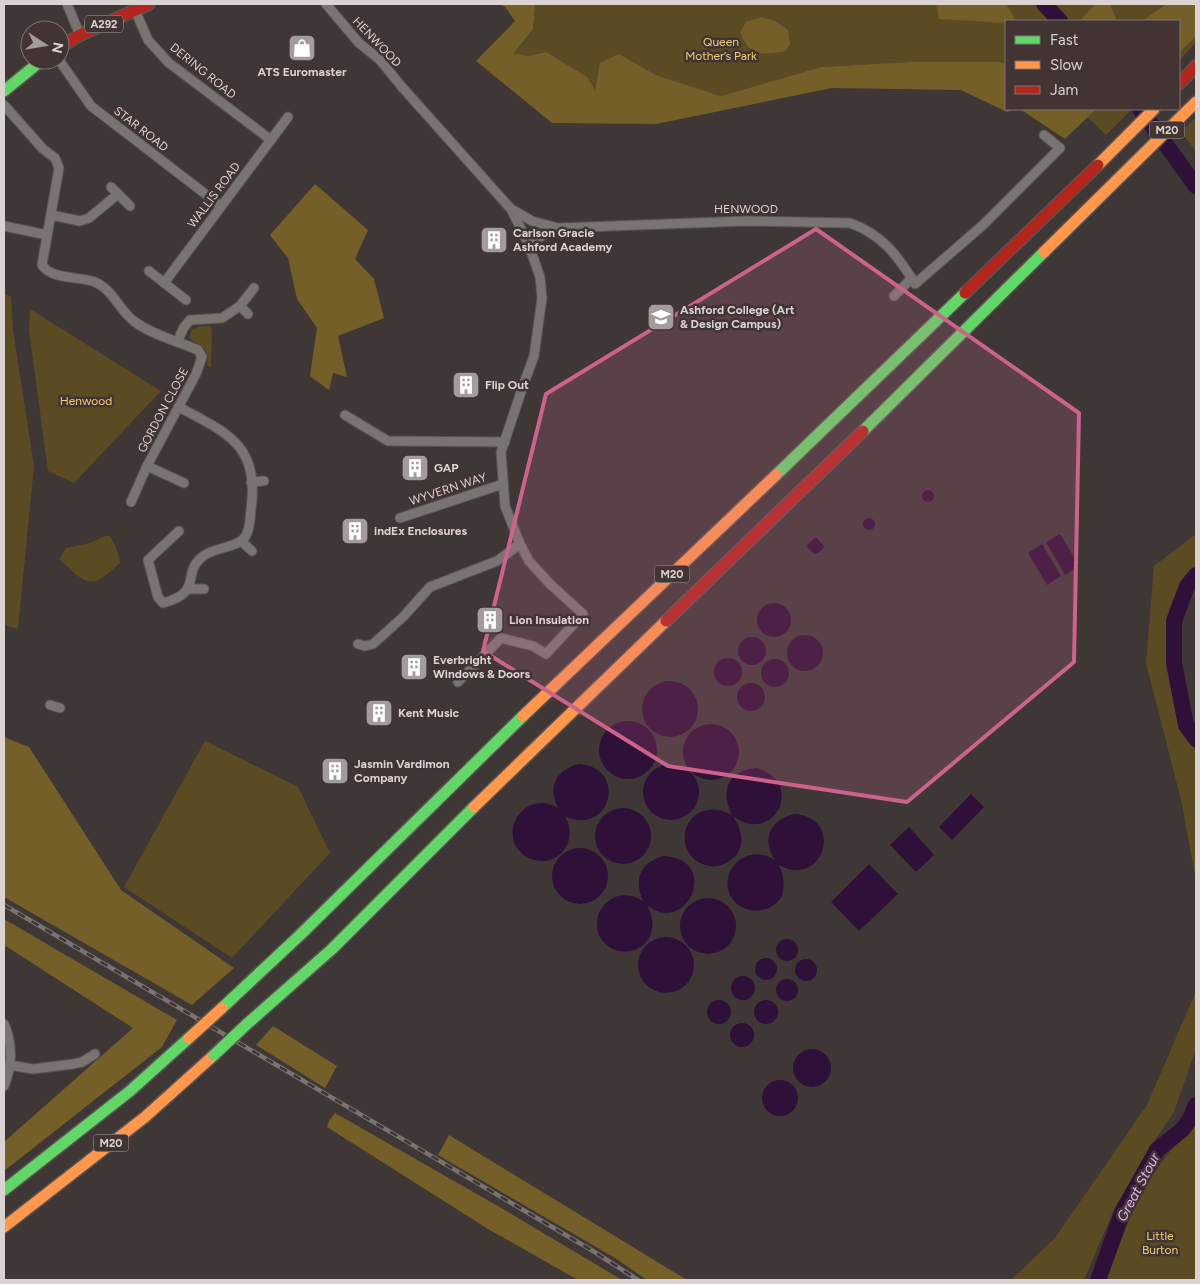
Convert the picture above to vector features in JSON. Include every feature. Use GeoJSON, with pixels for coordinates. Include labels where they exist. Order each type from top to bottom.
{"type":"FeatureCollection","features":[{"type":"Feature","properties":{"kind":"main road","name":"A292"},"geometry":{"type":"LineString","coordinates":[[70,41],[149,4]]}},
{"type":"Feature","properties":{"kind":"main road"},"geometry":{"type":"LineString","coordinates":[[1180,83],[1196,66]]}},
{"type":"Feature","properties":{"kind":"main road"},"geometry":{"type":"LineString","coordinates":[[4,91],[30,70]]}},
{"type":"Feature","properties":{"kind":"main road","name":"M20"},"geometry":{"type":"LineString","coordinates":[[4,1227],[145,1117],[332,949],[505,776],[861,433],[1139,157],[1196,103]]}},
{"type":"Feature","properties":{"kind":"main road","name":"M20"},"geometry":{"type":"LineString","coordinates":[[4,1190],[130,1091],[273,963],[483,754],[1153,110]]}},
{"type":"Feature","properties":{"kind":"street"},"geometry":{"type":"LineString","coordinates":[[67,4],[80,35]]}},
{"type":"Feature","properties":{"kind":"street","name":"HENWOOD"},"geometry":{"type":"LineString","coordinates":[[326,4],[360,44],[380,60],[511,208],[532,221],[558,228],[747,221],[850,223],[863,228],[888,246],[901,260],[912,278]]}},
{"type":"Feature","properties":{"kind":"street","name":"DERING ROAD"},"geometry":{"type":"LineString","coordinates":[[135,10],[148,40],[169,63],[271,140]]}},
{"type":"Feature","properties":{"kind":"street","name":"STAR ROAD"},"geometry":{"type":"LineString","coordinates":[[66,70],[91,106],[221,206]]}},
{"type":"Feature","properties":{"kind":"street","name":"GORDON CLOSE"},"geometry":{"type":"LineString","coordinates":[[4,104],[43,149],[55,158],[58,168],[58,178],[42,265],[46,270],[54,274],[94,282],[104,287],[135,323],[198,350],[202,357],[196,374],[147,466],[131,502]]}},
{"type":"Feature","properties":{"kind":"street","name":"WALLIS ROAD"},"geometry":{"type":"LineString","coordinates":[[164,283],[286,120],[293,126]]}},
{"type":"Feature","properties":{"kind":"street"},"geometry":{"type":"LineString","coordinates":[[894,296],[912,278],[915,284],[983,224],[1060,148],[1044,135]]}},
{"type":"Feature","properties":{"kind":"street"},"geometry":{"type":"LineString","coordinates":[[111,186],[130,206]]}},
{"type":"Feature","properties":{"kind":"street"},"geometry":{"type":"LineString","coordinates":[[51,215],[80,221],[89,218],[118,194]]}},
{"type":"Feature","properties":{"kind":"street","name":"HENWOOD"},"geometry":{"type":"LineString","coordinates":[[458,682],[501,638],[533,646],[546,654],[583,614],[550,584],[529,561],[505,506],[501,452],[522,386],[534,356],[542,298],[540,278],[528,244],[511,208]]}},
{"type":"Feature","properties":{"kind":"street"},"geometry":{"type":"LineString","coordinates":[[4,226],[47,235]]}},
{"type":"Feature","properties":{"kind":"street","name":"HENWOOD"},"geometry":{"type":"LineString","coordinates":[[528,244],[558,228]]}},
{"type":"Feature","properties":{"kind":"street"},"geometry":{"type":"LineString","coordinates":[[149,272],[186,300]]}},
{"type":"Feature","properties":{"kind":"street"},"geometry":{"type":"LineString","coordinates":[[177,342],[184,327],[190,320],[196,318],[217,319],[240,306],[254,288]]}},
{"type":"Feature","properties":{"kind":"street"},"geometry":{"type":"LineString","coordinates":[[240,306],[248,314]]}},
{"type":"Feature","properties":{"kind":"street"},"geometry":{"type":"LineString","coordinates":[[179,407],[234,439],[248,464],[253,498],[249,528],[241,541],[202,557],[193,568],[188,589],[183,595],[163,603],[158,597],[148,560],[179,531]]}},
{"type":"Feature","properties":{"kind":"street"},"geometry":{"type":"LineString","coordinates":[[345,415],[388,441],[505,442]]}},
{"type":"Feature","properties":{"kind":"street"},"geometry":{"type":"LineString","coordinates":[[147,466],[184,483]]}},
{"type":"Feature","properties":{"kind":"street"},"geometry":{"type":"LineString","coordinates":[[251,482],[264,481]]}},
{"type":"Feature","properties":{"kind":"street","name":"WYVERN WAY"},"geometry":{"type":"LineString","coordinates":[[400,518],[503,484]]}},
{"type":"Feature","properties":{"kind":"street"},"geometry":{"type":"LineString","coordinates":[[241,541],[252,551]]}},
{"type":"Feature","properties":{"kind":"street"},"geometry":{"type":"LineString","coordinates":[[358,644],[365,646],[373,644],[403,617],[430,587],[498,561],[520,544]]}},
{"type":"Feature","properties":{"kind":"street"},"geometry":{"type":"LineString","coordinates":[[188,589],[204,589]]}},
{"type":"Feature","properties":{"kind":"street"},"geometry":{"type":"LineString","coordinates":[[50,705],[60,708]]}},
{"type":"Feature","properties":{"kind":"street"},"geometry":{"type":"LineString","coordinates":[[4,1024],[10,1042],[9,1066],[4,1086]]}},
{"type":"Feature","properties":{"kind":"street"},"geometry":{"type":"LineString","coordinates":[[9,1066],[33,1069],[73,1064],[91,1056],[84,1049]]}},
{"type":"Feature","properties":{"kind":"highlighted area"},"geometry":{"type":"Polygon","coordinates":[[[816,229],[1079,413],[1074,662],[907,802],[668,766],[483,651],[546,394],[816,229]]]}},
{"type":"Feature","properties":{"kind":"green space","name":"Queen Mother’s Park"},"geometry":{"type":"Polygon","coordinates":[[[534,4],[1196,4],[1196,42],[1180,60],[1180,20],[1005,20],[1005,64],[1001,62],[909,62],[821,67],[721,96],[656,75],[619,54],[595,90],[546,52],[528,56],[514,53],[533,29],[534,4]]]}},
{"type":"Feature","properties":{"kind":"green space"},"geometry":{"type":"Polygon","coordinates":[[[1080,110],[1131,110],[1106,135],[1080,110]]]}},
{"type":"Feature","properties":{"kind":"green space"},"geometry":{"type":"Polygon","coordinates":[[[1196,117],[1196,151],[1181,132],[1196,117]]]}},
{"type":"Feature","properties":{"kind":"green space"},"geometry":{"type":"Polygon","coordinates":[[[4,293],[11,297],[13,330],[34,466],[18,629],[4,625],[4,293]]]}},
{"type":"Feature","properties":{"kind":"green space","name":"Henwood"},"geometry":{"type":"Polygon","coordinates":[[[30,309],[161,391],[74,483],[48,471],[29,330],[30,309]]]}},
{"type":"Feature","properties":{"kind":"green space"},"geometry":{"type":"Polygon","coordinates":[[[211,326],[212,330],[211,367],[207,365],[208,359],[204,348],[189,337],[192,329],[211,326]]]}},
{"type":"Feature","properties":{"kind":"green space"},"geometry":{"type":"Polygon","coordinates":[[[1196,534],[1196,570],[1183,581],[1169,621],[1169,662],[1180,726],[1196,752],[1196,881],[1182,804],[1146,663],[1154,566],[1196,534]]]}},
{"type":"Feature","properties":{"kind":"green space"},"geometry":{"type":"Polygon","coordinates":[[[105,536],[110,536],[120,563],[101,578],[94,581],[82,579],[59,559],[66,548],[90,543],[105,536]]]}},
{"type":"Feature","properties":{"kind":"green space"},"geometry":{"type":"Polygon","coordinates":[[[205,741],[298,787],[330,853],[232,958],[124,887],[205,741]]]}},
{"type":"Feature","properties":{"kind":"green space"},"geometry":{"type":"Polygon","coordinates":[[[1196,991],[1196,1049],[1174,1112],[1151,1146],[1114,1209],[1084,1280],[1011,1280],[1055,1238],[1147,1105],[1196,991]]]}},
{"type":"Feature","properties":{"kind":"green space","name":"Little Burton"},"geometry":{"type":"Polygon","coordinates":[[[1196,1116],[1196,1280],[1107,1280],[1124,1233],[1146,1187],[1164,1159],[1190,1128],[1196,1116]]]}},
{"type":"Feature","properties":{"kind":"shaded area"},"geometry":{"type":"Polygon","coordinates":[[[500,4],[534,4],[535,7],[533,29],[514,53],[528,56],[546,52],[587,77],[595,90],[600,63],[619,54],[656,75],[721,96],[821,67],[909,62],[1001,62],[1005,64],[1005,110],[1012,110],[1007,112],[961,90],[832,88],[656,124],[552,123],[476,61],[515,21],[505,7],[500,4]]]}},
{"type":"Feature","properties":{"kind":"shaded area"},"geometry":{"type":"Polygon","coordinates":[[[936,4],[1006,4],[1015,20],[1005,20],[1005,23],[939,19],[936,4]]]}},
{"type":"Feature","properties":{"kind":"shaded area"},"geometry":{"type":"Polygon","coordinates":[[[1095,4],[1110,4],[1117,20],[1081,20],[1095,4]]]}},
{"type":"Feature","properties":{"kind":"shaded area"},"geometry":{"type":"Polygon","coordinates":[[[1167,4],[1196,4],[1196,36],[1180,52],[1180,20],[1143,20],[1167,4]]]}},
{"type":"Feature","properties":{"kind":"shaded area"},"geometry":{"type":"Polygon","coordinates":[[[761,17],[775,21],[788,30],[790,44],[786,51],[764,53],[752,50],[748,46],[740,32],[746,22],[761,17]]]}},
{"type":"Feature","properties":{"kind":"shaded area"},"geometry":{"type":"Polygon","coordinates":[[[1022,110],[1095,110],[1065,139],[1022,110]]]}},
{"type":"Feature","properties":{"kind":"shaded area"},"geometry":{"type":"Polygon","coordinates":[[[315,184],[368,230],[355,259],[374,279],[384,318],[338,336],[347,377],[333,373],[329,390],[310,376],[317,328],[297,299],[288,258],[270,235],[315,184]]]}},
{"type":"Feature","properties":{"kind":"shaded area"},"geometry":{"type":"Polygon","coordinates":[[[926,490],[930,490],[934,496],[930,502],[926,502],[922,498],[922,494],[926,490]]]}},
{"type":"Feature","properties":{"kind":"shaded area"},"geometry":{"type":"Polygon","coordinates":[[[867,518],[871,518],[875,524],[871,530],[867,530],[863,526],[863,522],[867,518]]]}},
{"type":"Feature","properties":{"kind":"shaded area"},"geometry":{"type":"Polygon","coordinates":[[[1060,534],[1079,566],[1065,575],[1046,542],[1060,534]]]}},
{"type":"Feature","properties":{"kind":"shaded area"},"geometry":{"type":"Polygon","coordinates":[[[816,537],[824,546],[823,549],[814,554],[807,547],[816,537]]]}},
{"type":"Feature","properties":{"kind":"shaded area"},"geometry":{"type":"Polygon","coordinates":[[[1042,544],[1061,576],[1047,585],[1028,553],[1042,544]]]}},
{"type":"Feature","properties":{"kind":"shaded area"},"geometry":{"type":"Polygon","coordinates":[[[774,603],[786,608],[791,620],[786,632],[774,637],[762,632],[757,620],[762,608],[774,603]]]}},
{"type":"Feature","properties":{"kind":"shaded area"},"geometry":{"type":"Polygon","coordinates":[[[805,635],[818,640],[823,653],[818,666],[805,671],[792,666],[787,653],[792,640],[805,635]]]}},
{"type":"Feature","properties":{"kind":"shaded area"},"geometry":{"type":"Polygon","coordinates":[[[752,637],[762,641],[766,651],[762,661],[752,665],[742,661],[738,651],[742,641],[752,637]]]}},
{"type":"Feature","properties":{"kind":"shaded area"},"geometry":{"type":"Polygon","coordinates":[[[728,658],[738,662],[742,672],[738,682],[728,686],[718,682],[714,672],[718,662],[728,658]]]}},
{"type":"Feature","properties":{"kind":"shaded area"},"geometry":{"type":"Polygon","coordinates":[[[775,659],[785,663],[789,673],[785,683],[775,687],[765,683],[761,673],[765,663],[775,659]]]}},
{"type":"Feature","properties":{"kind":"shaded area"},"geometry":{"type":"Polygon","coordinates":[[[670,681],[681,683],[690,689],[696,698],[698,709],[696,720],[690,729],[681,735],[670,737],[659,735],[650,729],[644,720],[642,709],[644,698],[650,689],[659,683],[670,681]]]}},
{"type":"Feature","properties":{"kind":"shaded area"},"geometry":{"type":"Polygon","coordinates":[[[751,683],[761,687],[765,697],[761,707],[751,711],[741,707],[737,697],[741,687],[751,683]]]}},
{"type":"Feature","properties":{"kind":"shaded area"},"geometry":{"type":"Polygon","coordinates":[[[628,721],[644,726],[652,734],[657,750],[652,766],[644,774],[628,779],[612,774],[604,766],[599,750],[604,734],[612,726],[628,721]]]}},
{"type":"Feature","properties":{"kind":"shaded area"},"geometry":{"type":"Polygon","coordinates":[[[711,724],[722,726],[731,732],[737,741],[739,752],[737,763],[731,772],[722,778],[711,780],[700,778],[691,772],[685,763],[683,752],[685,741],[691,732],[700,726],[711,724]]]}},
{"type":"Feature","properties":{"kind":"shaded area"},"geometry":{"type":"Polygon","coordinates":[[[4,737],[29,747],[121,890],[234,968],[192,1005],[4,897],[4,737]]]}},
{"type":"Feature","properties":{"kind":"shaded area"},"geometry":{"type":"Polygon","coordinates":[[[579,764],[595,768],[605,777],[609,788],[608,800],[602,810],[593,818],[580,820],[565,816],[569,829],[568,841],[566,847],[557,857],[541,861],[527,857],[517,849],[513,838],[513,828],[517,818],[524,809],[534,804],[545,803],[558,808],[553,793],[556,780],[564,770],[579,764]]]}},
{"type":"Feature","properties":{"kind":"shaded area"},"geometry":{"type":"Polygon","coordinates":[[[665,764],[677,764],[687,768],[695,776],[699,792],[695,808],[687,816],[677,820],[665,820],[655,816],[647,808],[643,798],[643,786],[647,776],[655,768],[665,764]]]}},
{"type":"Feature","properties":{"kind":"shaded area"},"geometry":{"type":"Polygon","coordinates":[[[757,768],[772,775],[780,786],[782,798],[779,809],[772,818],[761,824],[748,823],[733,816],[737,822],[741,842],[737,855],[731,860],[722,865],[713,866],[705,865],[693,858],[687,849],[685,838],[687,826],[693,817],[703,811],[716,810],[732,815],[727,798],[729,783],[739,773],[757,768]]]}},
{"type":"Feature","properties":{"kind":"shaded area"},"geometry":{"type":"Polygon","coordinates":[[[971,794],[984,807],[952,840],[939,827],[971,794]]]}},
{"type":"Feature","properties":{"kind":"shaded area"},"geometry":{"type":"Polygon","coordinates":[[[617,808],[629,808],[639,812],[647,820],[651,836],[647,852],[639,860],[629,864],[617,864],[607,860],[599,852],[595,842],[595,830],[599,820],[607,812],[617,808]]]}},
{"type":"Feature","properties":{"kind":"shaded area"},"geometry":{"type":"Polygon","coordinates":[[[794,814],[810,818],[820,827],[824,838],[822,850],[817,861],[807,868],[794,870],[779,865],[782,872],[783,892],[776,903],[770,907],[754,911],[740,906],[731,897],[728,886],[728,876],[733,866],[741,859],[751,855],[762,855],[775,860],[769,845],[770,832],[779,821],[794,814]]]}},
{"type":"Feature","properties":{"kind":"shaded area"},"geometry":{"type":"Polygon","coordinates":[[[909,827],[934,855],[916,872],[890,845],[909,827]]]}},
{"type":"Feature","properties":{"kind":"shaded area"},"geometry":{"type":"Polygon","coordinates":[[[580,848],[591,850],[600,856],[606,865],[608,876],[606,887],[600,896],[591,902],[580,904],[569,902],[560,896],[554,887],[552,876],[554,865],[560,856],[569,850],[580,848]]]}},
{"type":"Feature","properties":{"kind":"shaded area"},"geometry":{"type":"Polygon","coordinates":[[[663,856],[681,860],[691,869],[694,881],[692,894],[685,905],[675,912],[662,912],[647,905],[652,918],[652,930],[647,942],[632,951],[613,949],[603,941],[598,931],[597,920],[601,910],[608,901],[618,896],[630,896],[643,901],[639,886],[641,873],[648,863],[663,856]]]}},
{"type":"Feature","properties":{"kind":"shaded area"},"geometry":{"type":"Polygon","coordinates":[[[869,864],[898,894],[859,931],[831,902],[869,864]]]}},
{"type":"Feature","properties":{"kind":"shaded area"},"geometry":{"type":"Polygon","coordinates":[[[703,898],[713,898],[728,906],[734,915],[736,926],[734,937],[728,946],[713,954],[703,954],[692,949],[685,942],[680,931],[680,921],[685,910],[692,903],[703,898]]]}},
{"type":"Feature","properties":{"kind":"shaded area"},"geometry":{"type":"Polygon","coordinates":[[[4,919],[177,1020],[162,1047],[4,1171],[4,1142],[133,1028],[4,945],[4,919]]]}},
{"type":"Feature","properties":{"kind":"shaded area"},"geometry":{"type":"Polygon","coordinates":[[[666,937],[677,939],[686,945],[692,954],[694,965],[692,976],[686,985],[677,991],[666,993],[655,991],[646,985],[640,976],[638,965],[640,954],[646,945],[655,939],[666,937]]]}},
{"type":"Feature","properties":{"kind":"shaded area"},"geometry":{"type":"Polygon","coordinates":[[[787,939],[795,942],[798,950],[795,958],[787,961],[779,958],[776,950],[779,942],[787,939]]]}},
{"type":"Feature","properties":{"kind":"shaded area"},"geometry":{"type":"Polygon","coordinates":[[[766,958],[774,961],[777,969],[774,977],[766,980],[758,977],[755,969],[758,961],[766,958]]]}},
{"type":"Feature","properties":{"kind":"shaded area"},"geometry":{"type":"Polygon","coordinates":[[[806,959],[814,962],[817,970],[814,978],[806,981],[798,978],[795,970],[798,962],[806,959]]]}},
{"type":"Feature","properties":{"kind":"shaded area"},"geometry":{"type":"Polygon","coordinates":[[[743,976],[752,979],[755,988],[752,997],[743,1000],[734,997],[731,988],[734,979],[743,976]]]}},
{"type":"Feature","properties":{"kind":"shaded area"},"geometry":{"type":"Polygon","coordinates":[[[787,979],[795,982],[798,990],[795,998],[787,1001],[779,998],[776,990],[779,982],[787,979]]]}},
{"type":"Feature","properties":{"kind":"shaded area"},"geometry":{"type":"Polygon","coordinates":[[[719,1000],[727,1004],[731,1012],[727,1020],[719,1024],[711,1020],[707,1012],[711,1004],[719,1000]]]}},
{"type":"Feature","properties":{"kind":"shaded area"},"geometry":{"type":"Polygon","coordinates":[[[766,1000],[771,1001],[777,1007],[777,1017],[771,1023],[766,1024],[761,1023],[755,1017],[754,1012],[755,1007],[761,1001],[766,1000]]]}},
{"type":"Feature","properties":{"kind":"shaded area"},"geometry":{"type":"Polygon","coordinates":[[[742,1023],[751,1026],[754,1035],[751,1044],[742,1047],[733,1044],[730,1035],[733,1026],[742,1023]]]}},
{"type":"Feature","properties":{"kind":"shaded area"},"geometry":{"type":"Polygon","coordinates":[[[273,1026],[337,1066],[325,1088],[256,1045],[273,1026]]]}},
{"type":"Feature","properties":{"kind":"shaded area"},"geometry":{"type":"Polygon","coordinates":[[[812,1049],[825,1055],[831,1068],[825,1081],[812,1087],[799,1081],[793,1068],[799,1055],[812,1049]]]}},
{"type":"Feature","properties":{"kind":"shaded area"},"geometry":{"type":"Polygon","coordinates":[[[780,1080],[787,1081],[793,1085],[797,1091],[797,1105],[793,1111],[787,1115],[780,1116],[773,1115],[767,1111],[763,1105],[762,1098],[763,1091],[767,1085],[773,1081],[780,1080]]]}},
{"type":"Feature","properties":{"kind":"shaded area"},"geometry":{"type":"Polygon","coordinates":[[[335,1113],[503,1209],[622,1280],[578,1280],[488,1229],[327,1127],[335,1113]]]}},
{"type":"Feature","properties":{"kind":"shaded area"},"geometry":{"type":"Polygon","coordinates":[[[449,1135],[687,1280],[647,1280],[615,1258],[438,1155],[449,1135]]]}},
{"type":"Feature","properties":{"kind":"waterway","name":"Great Stour"},"geometry":{"type":"LineString","coordinates":[[1044,4],[1059,20]]}},
{"type":"Feature","properties":{"kind":"waterway","name":"Great Stour"},"geometry":{"type":"LineString","coordinates":[[1141,110],[1196,186]]}},
{"type":"Feature","properties":{"kind":"waterway","name":"Great Stour"},"geometry":{"type":"LineString","coordinates":[[1196,575],[1187,586],[1174,621],[1174,663],[1186,725],[1196,739]]}},
{"type":"Feature","properties":{"kind":"waterway","name":"Great Stour"},"geometry":{"type":"LineString","coordinates":[[1098,1280],[1122,1213],[1157,1150],[1183,1129],[1196,1105]]}},
{"type":"Feature","properties":{"kind":"railway"},"geometry":{"type":"LineString","coordinates":[[4,905],[593,1251],[638,1280]]}},
{"type":"Feature","properties":{"kind":"traffic: fast"},"geometry":{"type":"LineString","coordinates":[[4,91],[30,70]]}},
{"type":"Feature","properties":{"kind":"traffic: fast"},"geometry":{"type":"LineString","coordinates":[[863,431],[1044,252]]}},
{"type":"Feature","properties":{"kind":"traffic: fast"},"geometry":{"type":"LineString","coordinates":[[776,475],[965,293]]}},
{"type":"Feature","properties":{"kind":"traffic: fast"},"geometry":{"type":"LineString","coordinates":[[222,1008],[299,936],[523,716]]}},
{"type":"Feature","properties":{"kind":"traffic: fast"},"geometry":{"type":"LineString","coordinates":[[247,1024],[332,949],[474,807]]}},
{"type":"Feature","properties":{"kind":"traffic: fast"},"geometry":{"type":"LineString","coordinates":[[214,1055],[247,1024]]}},
{"type":"Feature","properties":{"kind":"traffic: fast"},"geometry":{"type":"LineString","coordinates":[[4,1190],[130,1091],[189,1038]]}},
{"type":"Feature","properties":{"kind":"traffic: slow"},"geometry":{"type":"LineString","coordinates":[[1044,252],[1196,102]]}},
{"type":"Feature","properties":{"kind":"traffic: slow"},"geometry":{"type":"LineString","coordinates":[[1098,165],[1153,110]]}},
{"type":"Feature","properties":{"kind":"traffic: slow"},"geometry":{"type":"LineString","coordinates":[[523,716],[776,475]]}},
{"type":"Feature","properties":{"kind":"traffic: slow"},"geometry":{"type":"LineString","coordinates":[[474,807],[666,621]]}},
{"type":"Feature","properties":{"kind":"traffic: slow"},"geometry":{"type":"LineString","coordinates":[[189,1038],[222,1008]]}},
{"type":"Feature","properties":{"kind":"traffic: slow"},"geometry":{"type":"LineString","coordinates":[[4,1227],[145,1117],[214,1055]]}},
{"type":"Feature","properties":{"kind":"traffic: jam"},"geometry":{"type":"LineString","coordinates":[[70,41],[149,4]]}},
{"type":"Feature","properties":{"kind":"traffic: jam"},"geometry":{"type":"LineString","coordinates":[[1180,83],[1196,66]]}},
{"type":"Feature","properties":{"kind":"traffic: jam"},"geometry":{"type":"LineString","coordinates":[[965,293],[1098,165]]}},
{"type":"Feature","properties":{"kind":"traffic: jam"},"geometry":{"type":"LineString","coordinates":[[666,621],[863,431]]}},
{"type":"Feature","properties":{"kind":"place","name":"ATS Euromaster"},"geometry":{"type":"Point","coordinates":[302,48]}},
{"type":"Feature","properties":{"kind":"place","name":"Carlson Gracie Ashford Academy"},"geometry":{"type":"Point","coordinates":[494,240]}},
{"type":"Feature","properties":{"kind":"place","name":"Ashford College (Art & Design Campus)"},"geometry":{"type":"Point","coordinates":[661,317]}},
{"type":"Feature","properties":{"kind":"place","name":"Flip Out"},"geometry":{"type":"Point","coordinates":[466,385]}},
{"type":"Feature","properties":{"kind":"place","name":"GAP"},"geometry":{"type":"Point","coordinates":[415,468]}},
{"type":"Feature","properties":{"kind":"place","name":"indEx Enclosures"},"geometry":{"type":"Point","coordinates":[355,531]}},
{"type":"Feature","properties":{"kind":"place","name":"Lion Insulation"},"geometry":{"type":"Point","coordinates":[490,620]}},
{"type":"Feature","properties":{"kind":"place","name":"Everbright Windows & Doors"},"geometry":{"type":"Point","coordinates":[414,667]}},
{"type":"Feature","properties":{"kind":"place","name":"Kent Music"},"geometry":{"type":"Point","coordinates":[379,713]}},
{"type":"Feature","properties":{"kind":"place","name":"Jasmin Vardimon Company"},"geometry":{"type":"Point","coordinates":[335,771]}}]}
